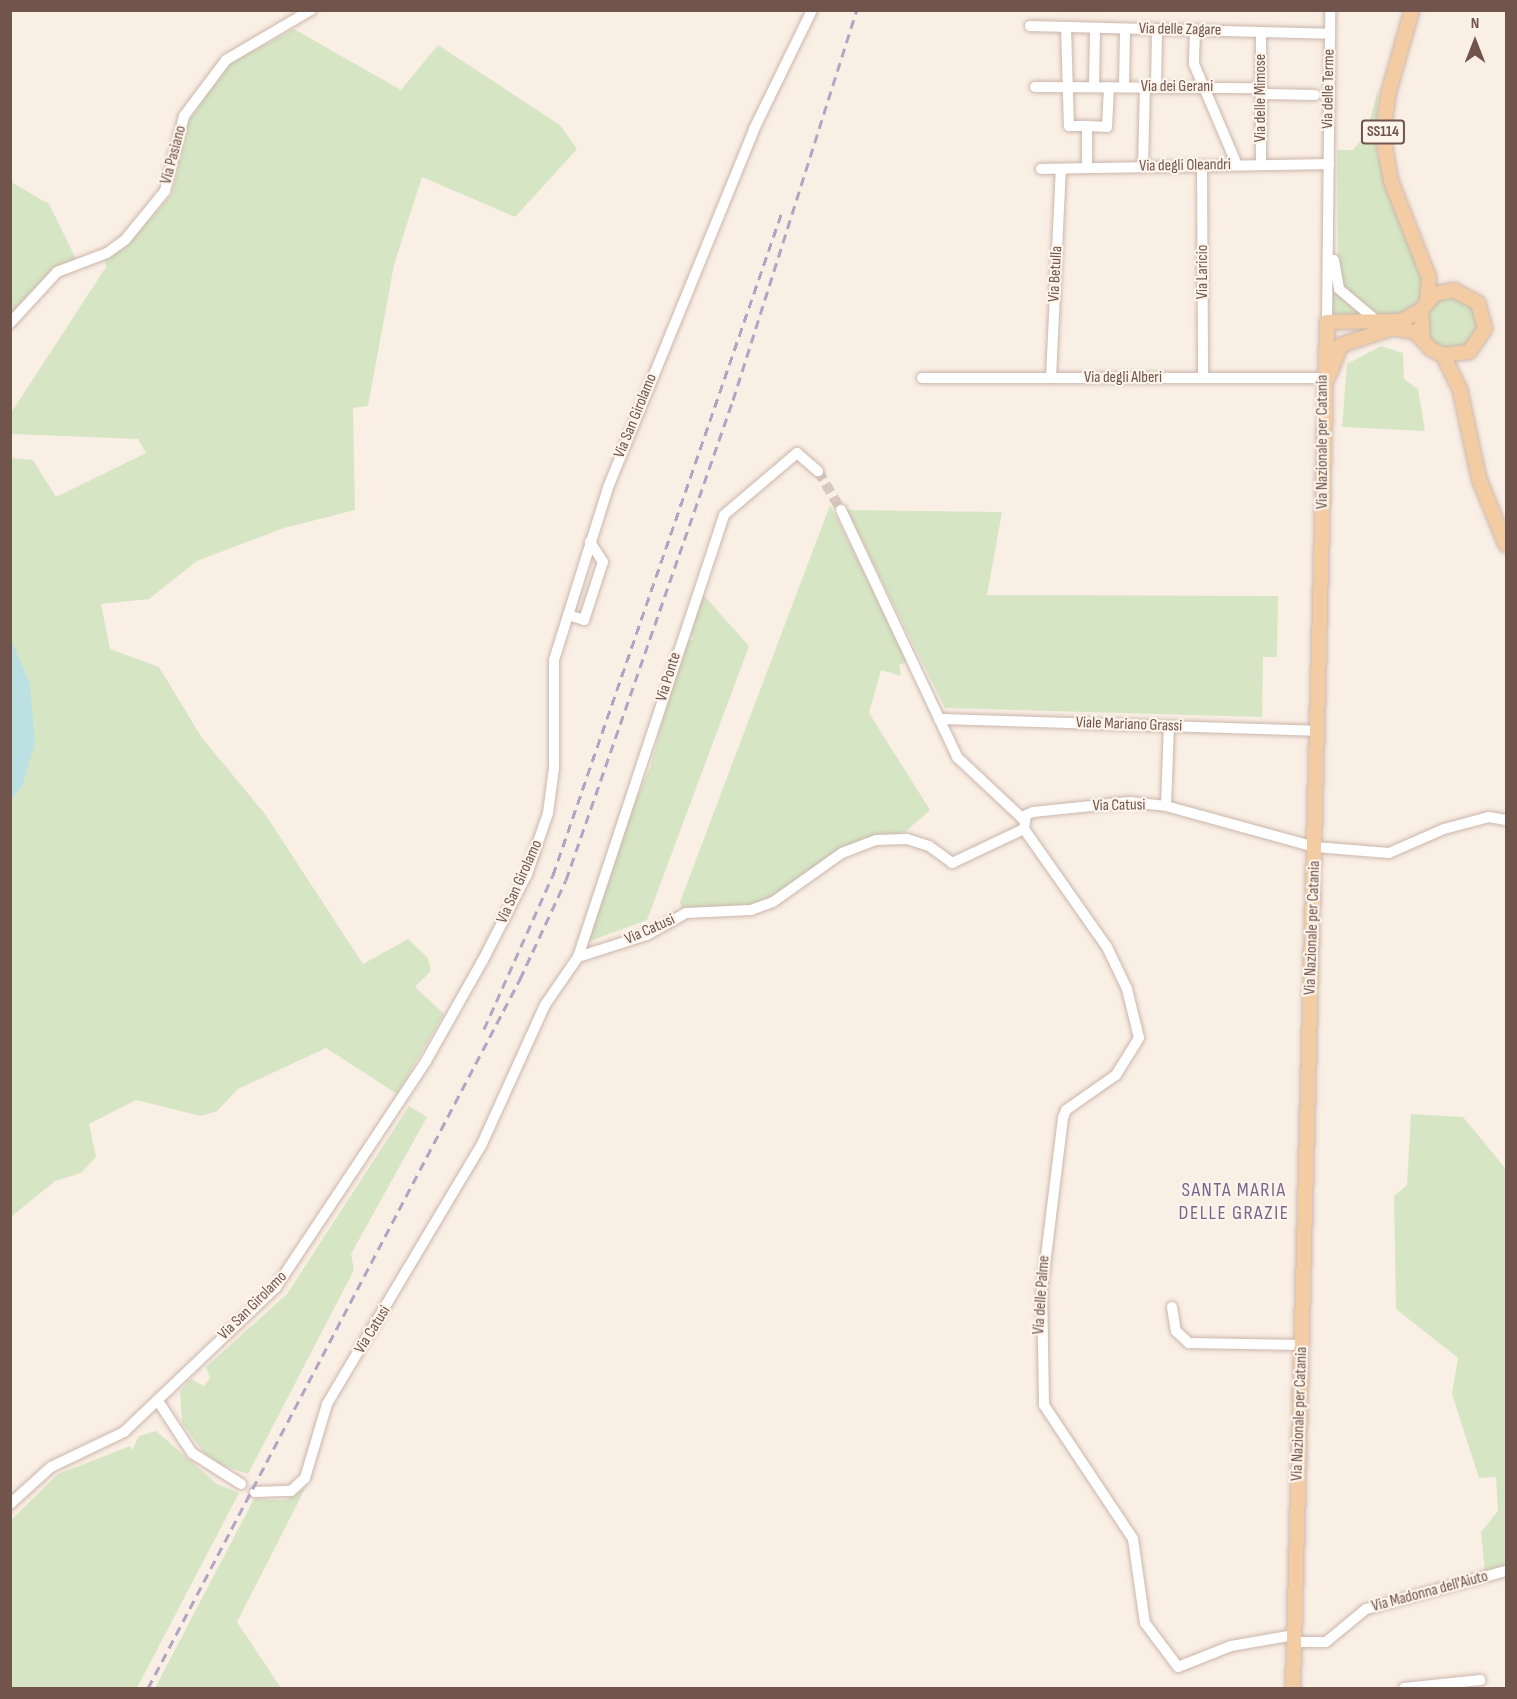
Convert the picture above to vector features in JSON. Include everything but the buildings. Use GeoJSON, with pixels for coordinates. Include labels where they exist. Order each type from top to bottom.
{"type":"FeatureCollection","features":[{"type":"Feature","properties":{"kind":"main road","name":"SS114"},"geometry":{"type":"LineString","coordinates":[[1412,10],[1388,95],[1383,137],[1390,181],[1420,249]]}},
{"type":"Feature","properties":{"kind":"main road"},"geometry":{"type":"LineString","coordinates":[[1420,249],[1454,290],[1472,296],[1483,311],[1485,329],[1469,352],[1460,390]]}},
{"type":"Feature","properties":{"kind":"main road"},"geometry":{"type":"LineString","coordinates":[[1420,249],[1429,278],[1424,305],[1423,339]]}},
{"type":"Feature","properties":{"kind":"main road"},"geometry":{"type":"LineString","coordinates":[[1326,378],[1341,345],[1374,327],[1401,321],[1424,305],[1454,290]]}},
{"type":"Feature","properties":{"kind":"main road"},"geometry":{"type":"LineString","coordinates":[[1327,322],[1405,329],[1423,339],[1443,355],[1460,390],[1479,478],[1506,545]]}},
{"type":"Feature","properties":{"kind":"main road","name":"Via Nazionale per Catania"},"geometry":{"type":"LineString","coordinates":[[1293,1689],[1327,322]]}},
{"type":"Feature","properties":{"kind":"main road"},"geometry":{"type":"LineString","coordinates":[[1443,355],[1469,352]]}},
{"type":"Feature","properties":{"kind":"street","name":"Via Pasiano"},"geometry":{"type":"LineString","coordinates":[[10,323],[57,272],[107,253],[126,240],[165,191],[184,116],[226,60],[311,10]]}},
{"type":"Feature","properties":{"kind":"street","name":"Via San Girolamo"},"geometry":{"type":"LineString","coordinates":[[10,1504],[51,1467],[107,1443],[158,1401],[276,1287],[299,1257],[426,1061],[488,950],[527,874],[548,813],[554,768],[551,680],[590,542],[626,439],[754,129],[812,10]]}},
{"type":"Feature","properties":{"kind":"street","name":"Via delle Terme"},"geometry":{"type":"LineString","coordinates":[[1329,166],[1330,10]]}},
{"type":"Feature","properties":{"kind":"street","name":"Via delle Zagare"},"geometry":{"type":"LineString","coordinates":[[1030,26],[1329,33]]}},
{"type":"Feature","properties":{"kind":"street"},"geometry":{"type":"LineString","coordinates":[[1066,27],[1064,87],[1069,126],[1107,127],[1109,87]]}},
{"type":"Feature","properties":{"kind":"street"},"geometry":{"type":"LineString","coordinates":[[1094,87],[1095,28]]}},
{"type":"Feature","properties":{"kind":"street"},"geometry":{"type":"LineString","coordinates":[[1124,87],[1125,28]]}},
{"type":"Feature","properties":{"kind":"street"},"geometry":{"type":"LineString","coordinates":[[1143,167],[1157,29]]}},
{"type":"Feature","properties":{"kind":"street"},"geometry":{"type":"LineString","coordinates":[[1195,30],[1194,64],[1237,165]]}},
{"type":"Feature","properties":{"kind":"street","name":"Via delle Mimose"},"geometry":{"type":"LineString","coordinates":[[1261,32],[1261,165]]}},
{"type":"Feature","properties":{"kind":"street","name":"Via dei Gerani"},"geometry":{"type":"LineString","coordinates":[[1035,87],[1261,88],[1265,94],[1315,95]]}},
{"type":"Feature","properties":{"kind":"street"},"geometry":{"type":"LineString","coordinates":[[1087,126],[1087,168]]}},
{"type":"Feature","properties":{"kind":"street","name":"Via degli Oleandri"},"geometry":{"type":"LineString","coordinates":[[1041,169],[1237,165],[1329,166]]}},
{"type":"Feature","properties":{"kind":"street","name":"Via Laricio"},"geometry":{"type":"LineString","coordinates":[[1202,166],[1203,378]]}},
{"type":"Feature","properties":{"kind":"street"},"geometry":{"type":"LineString","coordinates":[[1329,166],[1336,283],[1374,327]]}},
{"type":"Feature","properties":{"kind":"street","name":"Via Nazionale per Catania"},"geometry":{"type":"LineString","coordinates":[[1327,322],[1329,166]]}},
{"type":"Feature","properties":{"kind":"street","name":"Via Betulla"},"geometry":{"type":"LineString","coordinates":[[1051,378],[1061,169]]}},
{"type":"Feature","properties":{"kind":"street","name":"Via degli Alberi"},"geometry":{"type":"LineString","coordinates":[[922,378],[1326,378]]}},
{"type":"Feature","properties":{"kind":"street","name":"Via Ponte"},"geometry":{"type":"LineString","coordinates":[[578,957],[724,515],[797,453],[818,471]]}},
{"type":"Feature","properties":{"kind":"street"},"geometry":{"type":"LineString","coordinates":[[841,510],[957,758],[1024,825]]}},
{"type":"Feature","properties":{"kind":"street"},"geometry":{"type":"LineString","coordinates":[[568,615],[584,620],[603,562],[590,542]]}},
{"type":"Feature","properties":{"kind":"street","name":"Viale Mariano Grassi"},"geometry":{"type":"LineString","coordinates":[[939,719],[1318,731]]}},
{"type":"Feature","properties":{"kind":"street"},"geometry":{"type":"LineString","coordinates":[[1166,806],[1169,726]]}},
{"type":"Feature","properties":{"kind":"street","name":"Via Catusi"},"geometry":{"type":"LineString","coordinates":[[255,1492],[291,1491],[305,1478],[327,1404],[481,1146],[545,1005],[578,957],[647,935],[686,913],[751,910],[773,902],[842,853],[876,840],[907,838],[929,846],[952,863],[1024,825],[1033,812],[1129,802],[1166,806],[1315,847],[1389,852],[1443,830],[1489,817],[1506,820]]}},
{"type":"Feature","properties":{"kind":"street","name":"Via delle Palme"},"geometry":{"type":"LineString","coordinates":[[1024,825],[1107,947],[1127,989],[1139,1038],[1116,1075],[1065,1110],[1042,1288],[1044,1405],[1133,1539],[1144,1623],[1178,1667],[1231,1646],[1294,1639]]}},
{"type":"Feature","properties":{"kind":"street"},"geometry":{"type":"LineString","coordinates":[[1172,1307],[1176,1331],[1189,1343],[1301,1346]]}},
{"type":"Feature","properties":{"kind":"street"},"geometry":{"type":"LineString","coordinates":[[158,1401],[192,1453],[241,1484]]}},
{"type":"Feature","properties":{"kind":"street","name":"Via Madonna dell'Aiuto"},"geometry":{"type":"LineString","coordinates":[[1294,1639],[1326,1642],[1366,1609],[1506,1570]]}},
{"type":"Feature","properties":{"kind":"street"},"geometry":{"type":"LineString","coordinates":[[1404,1689],[1481,1680]]}},
{"type":"Feature","properties":{"kind":"green space"},"geometry":{"type":"Polygon","coordinates":[[[294,29],[401,90],[438,45],[560,125],[577,149],[515,217],[422,177],[394,265],[368,406],[353,408],[355,510],[284,528],[197,561],[149,599],[101,604],[110,649],[159,667],[202,738],[265,814],[363,964],[408,939],[428,958],[431,971],[415,987],[444,1014],[397,1094],[326,1048],[238,1089],[217,1111],[201,1116],[136,1100],[89,1124],[96,1157],[81,1173],[55,1181],[11,1217],[11,800],[22,787],[30,684],[11,638],[11,458],[33,460],[56,497],[146,453],[138,439],[11,434],[11,413],[106,267],[105,259],[124,249],[172,194],[188,122],[227,65],[294,29]]]}},
{"type":"Feature","properties":{"kind":"green space"},"geometry":{"type":"Polygon","coordinates":[[[1378,90],[1377,155],[1419,261],[1425,292],[1411,311],[1398,316],[1377,315],[1343,286],[1338,265],[1337,150],[1353,150],[1366,134],[1378,90]]]}},
{"type":"Feature","properties":{"kind":"green space"},"geometry":{"type":"Polygon","coordinates":[[[11,182],[49,204],[76,259],[56,266],[11,317],[11,182]]]}},
{"type":"Feature","properties":{"kind":"green space"},"geometry":{"type":"Polygon","coordinates":[[[1332,289],[1342,298],[1364,318],[1333,318],[1332,289]]]}},
{"type":"Feature","properties":{"kind":"green space"},"geometry":{"type":"Polygon","coordinates":[[[1452,296],[1471,304],[1479,323],[1471,342],[1452,350],[1433,342],[1425,323],[1433,304],[1452,296]]]}},
{"type":"Feature","properties":{"kind":"green space"},"geometry":{"type":"Polygon","coordinates":[[[1381,346],[1403,353],[1404,379],[1418,389],[1425,431],[1342,427],[1347,364],[1381,346]]]}},
{"type":"Feature","properties":{"kind":"green space"},"geometry":{"type":"Polygon","coordinates":[[[830,505],[908,661],[899,665],[901,676],[881,670],[869,713],[930,810],[905,832],[840,850],[760,904],[682,910],[680,902],[830,505]]]}},
{"type":"Feature","properties":{"kind":"green space"},"geometry":{"type":"Polygon","coordinates":[[[847,510],[1002,512],[987,595],[1278,596],[1277,657],[1263,657],[1262,717],[945,708],[847,510]]]}},
{"type":"Feature","properties":{"kind":"green space"},"geometry":{"type":"Polygon","coordinates":[[[699,590],[749,646],[647,920],[585,943],[603,876],[650,768],[685,639],[693,640],[688,625],[699,590]]]}},
{"type":"Feature","properties":{"kind":"green space"},"geometry":{"type":"Polygon","coordinates":[[[409,1106],[427,1117],[351,1254],[354,1270],[248,1474],[220,1464],[204,1453],[182,1423],[180,1391],[191,1379],[204,1386],[210,1378],[206,1367],[287,1294],[409,1106]]]}},
{"type":"Feature","properties":{"kind":"green space"},"geometry":{"type":"Polygon","coordinates":[[[1411,1114],[1463,1117],[1506,1169],[1506,1565],[1485,1572],[1481,1532],[1498,1511],[1496,1477],[1479,1478],[1452,1394],[1458,1358],[1396,1309],[1394,1196],[1407,1185],[1411,1114]]]}},
{"type":"Feature","properties":{"kind":"green space"},"geometry":{"type":"Polygon","coordinates":[[[156,1431],[217,1484],[239,1493],[137,1688],[11,1688],[11,1520],[58,1474],[130,1446],[132,1450],[139,1436],[156,1431]]]}},
{"type":"Feature","properties":{"kind":"green space"},"geometry":{"type":"Polygon","coordinates":[[[306,1487],[237,1622],[281,1688],[155,1688],[254,1499],[285,1500],[306,1487]]]}},
{"type":"Feature","properties":{"kind":"water"},"geometry":{"type":"Polygon","coordinates":[[[11,638],[30,684],[35,743],[22,787],[11,800],[11,638]]]}},
{"type":"Feature","properties":{"kind":"tunnel"},"geometry":{"type":"LineString","coordinates":[[818,471],[841,510]]}},
{"type":"Feature","properties":{"kind":"railway"},"geometry":{"type":"LineString","coordinates":[[148,1688],[520,979],[566,880],[733,400],[857,10]]}},
{"type":"Feature","properties":{"kind":"railway"},"geometry":{"type":"LineString","coordinates":[[484,1029],[553,875],[782,212]]}},
{"type":"Feature","properties":{"kind":"district","name":"SANTA MARIA DELLE GRAZIE"},"geometry":{"type":"Point","coordinates":[1234,1202]}}]}
